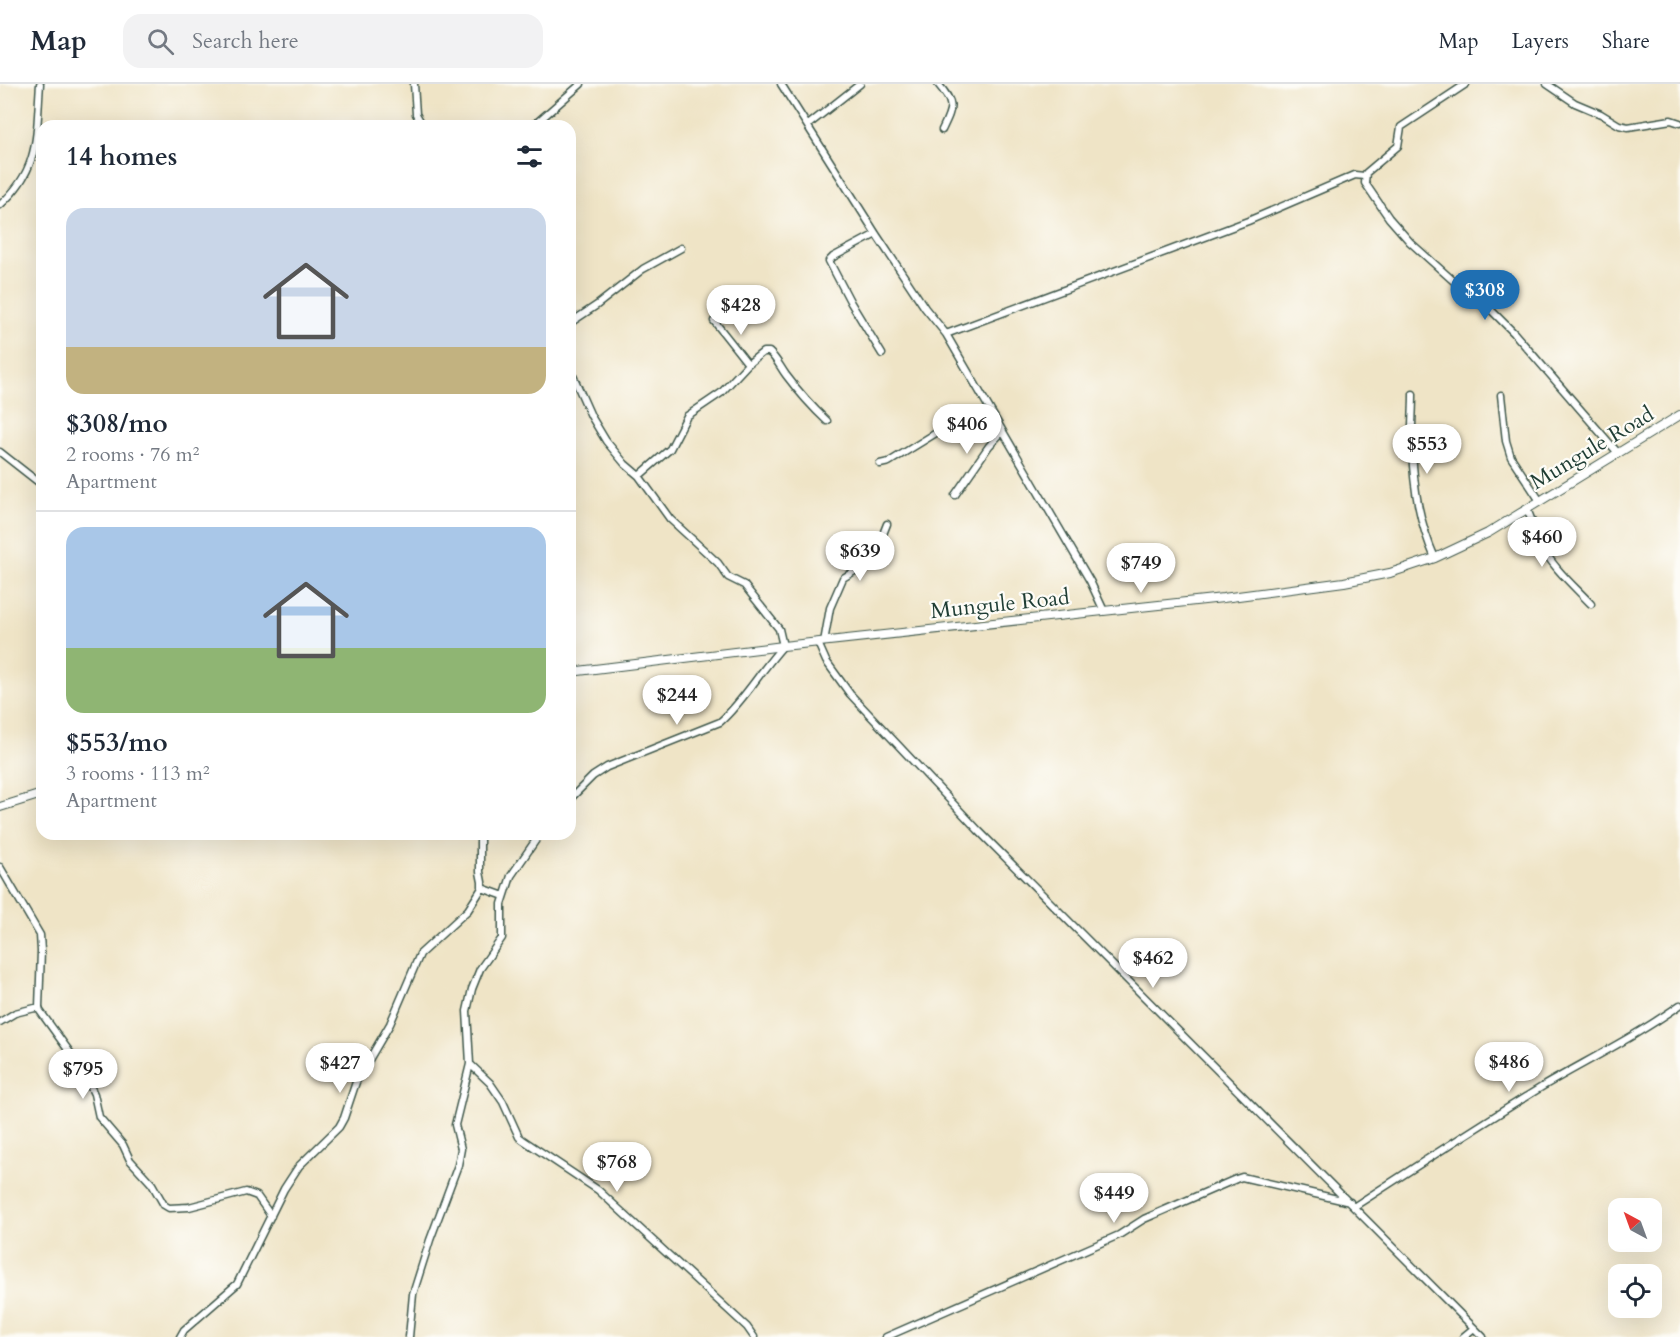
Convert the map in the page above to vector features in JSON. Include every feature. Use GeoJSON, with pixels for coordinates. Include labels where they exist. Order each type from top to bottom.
{"type":"FeatureCollection","features":[{"type":"Feature","properties":{"kind":"street"},"geometry":{"type":"LineString","coordinates":[[37,120],[40,84]]}},
{"type":"Feature","properties":{"kind":"street"},"geometry":{"type":"LineString","coordinates":[[414,84],[416,114],[420,120]]}},
{"type":"Feature","properties":{"kind":"street"},"geometry":{"type":"LineString","coordinates":[[540,120],[581,84]]}},
{"type":"Feature","properties":{"kind":"street"},"geometry":{"type":"LineString","coordinates":[[781,84],[876,234],[925,308],[946,334],[1090,581],[1104,611]]}},
{"type":"Feature","properties":{"kind":"street"},"geometry":{"type":"LineString","coordinates":[[807,124],[860,84]]}},
{"type":"Feature","properties":{"kind":"street"},"geometry":{"type":"LineString","coordinates":[[938,84],[949,97],[952,105],[942,130]]}},
{"type":"Feature","properties":{"kind":"street"},"geometry":{"type":"LineString","coordinates":[[1364,177],[1398,146],[1401,127],[1466,84]]}},
{"type":"Feature","properties":{"kind":"street"},"geometry":{"type":"LineString","coordinates":[[1547,84],[1575,103],[1619,125],[1628,127],[1671,120],[1680,123]]}},
{"type":"Feature","properties":{"kind":"street"},"geometry":{"type":"LineString","coordinates":[[0,205],[15,192],[31,165],[36,135]]}},
{"type":"Feature","properties":{"kind":"street"},"geometry":{"type":"LineString","coordinates":[[946,334],[1248,221],[1355,175],[1364,177]]}},
{"type":"Feature","properties":{"kind":"street"},"geometry":{"type":"LineString","coordinates":[[1364,177],[1365,183],[1402,234],[1478,303],[1492,311],[1504,323],[1555,378],[1618,453]]}},
{"type":"Feature","properties":{"kind":"street"},"geometry":{"type":"LineString","coordinates":[[876,234],[829,261],[882,354]]}},
{"type":"Feature","properties":{"kind":"street"},"geometry":{"type":"LineString","coordinates":[[576,319],[643,269],[681,248]]}},
{"type":"Feature","properties":{"kind":"street"},"geometry":{"type":"LineString","coordinates":[[714,321],[748,364]]}},
{"type":"Feature","properties":{"kind":"street"},"geometry":{"type":"LineString","coordinates":[[639,476],[670,449],[687,416],[721,393],[748,364],[763,352],[769,352],[776,358],[786,375],[813,408],[827,421]]}},
{"type":"Feature","properties":{"kind":"street"},"geometry":{"type":"LineString","coordinates":[[576,382],[591,416],[606,441],[625,464],[639,476],[670,519],[718,563],[728,577],[744,585],[779,628],[783,646],[720,722],[607,767],[593,776],[576,793]]}},
{"type":"Feature","properties":{"kind":"street"},"geometry":{"type":"LineString","coordinates":[[1413,394],[1412,450],[1417,505],[1422,526],[1435,558]]}},
{"type":"Feature","properties":{"kind":"street"},"geometry":{"type":"LineString","coordinates":[[1501,395],[1506,441],[1511,457],[1540,501]]}},
{"type":"Feature","properties":{"kind":"street","name":"Mungule Road"},"geometry":{"type":"LineString","coordinates":[[576,671],[1104,611],[1344,582],[1390,573],[1435,558],[1488,532],[1680,417]]}},
{"type":"Feature","properties":{"kind":"street"},"geometry":{"type":"LineString","coordinates":[[880,464],[889,462],[949,426],[969,420],[997,424]]}},
{"type":"Feature","properties":{"kind":"street"},"geometry":{"type":"LineString","coordinates":[[955,495],[989,446],[1002,432]]}},
{"type":"Feature","properties":{"kind":"street"},"geometry":{"type":"LineString","coordinates":[[0,452],[36,480]]}},
{"type":"Feature","properties":{"kind":"street"},"geometry":{"type":"LineString","coordinates":[[1527,509],[1548,556],[1560,573],[1591,603]]}},
{"type":"Feature","properties":{"kind":"street"},"geometry":{"type":"LineString","coordinates":[[887,524],[874,556],[865,565],[843,578],[830,608],[821,642],[826,661],[850,694],[1101,955],[1353,1204],[1483,1337]]}},
{"type":"Feature","properties":{"kind":"street"},"geometry":{"type":"LineString","coordinates":[[0,807],[36,796]]}},
{"type":"Feature","properties":{"kind":"street"},"geometry":{"type":"LineString","coordinates":[[180,1337],[184,1330],[237,1284],[284,1189],[299,1166],[339,1127],[356,1082],[390,1024],[420,954],[468,910],[482,888],[480,840]]}},
{"type":"Feature","properties":{"kind":"street"},"geometry":{"type":"LineString","coordinates":[[409,1337],[413,1294],[462,1149],[455,1125],[470,1064],[467,1011],[472,989],[480,969],[502,938],[502,904],[511,876],[536,840]]}},
{"type":"Feature","properties":{"kind":"street"},"geometry":{"type":"LineString","coordinates":[[0,867],[40,935],[39,1007],[82,1069],[94,1094],[99,1117],[123,1145],[130,1160],[152,1184],[164,1205],[169,1208],[189,1207],[246,1192],[257,1196],[271,1216]]}},
{"type":"Feature","properties":{"kind":"street"},"geometry":{"type":"LineString","coordinates":[[482,888],[504,896]]}},
{"type":"Feature","properties":{"kind":"street"},"geometry":{"type":"LineString","coordinates":[[886,1337],[1119,1235],[1144,1219],[1236,1179],[1242,1178],[1353,1204],[1505,1110],[1619,1042],[1656,1023],[1680,1005]]}},
{"type":"Feature","properties":{"kind":"street"},"geometry":{"type":"LineString","coordinates":[[0,1022],[15,1013],[39,1007]]}},
{"type":"Feature","properties":{"kind":"street"},"geometry":{"type":"LineString","coordinates":[[470,1064],[490,1083],[503,1102],[519,1137],[598,1190],[747,1327],[754,1337]]}},
{"type":"Feature","properties":{"kind":"street"},"geometry":{"type":"LineString","coordinates":[[1463,1337],[1474,1328]]}}]}
